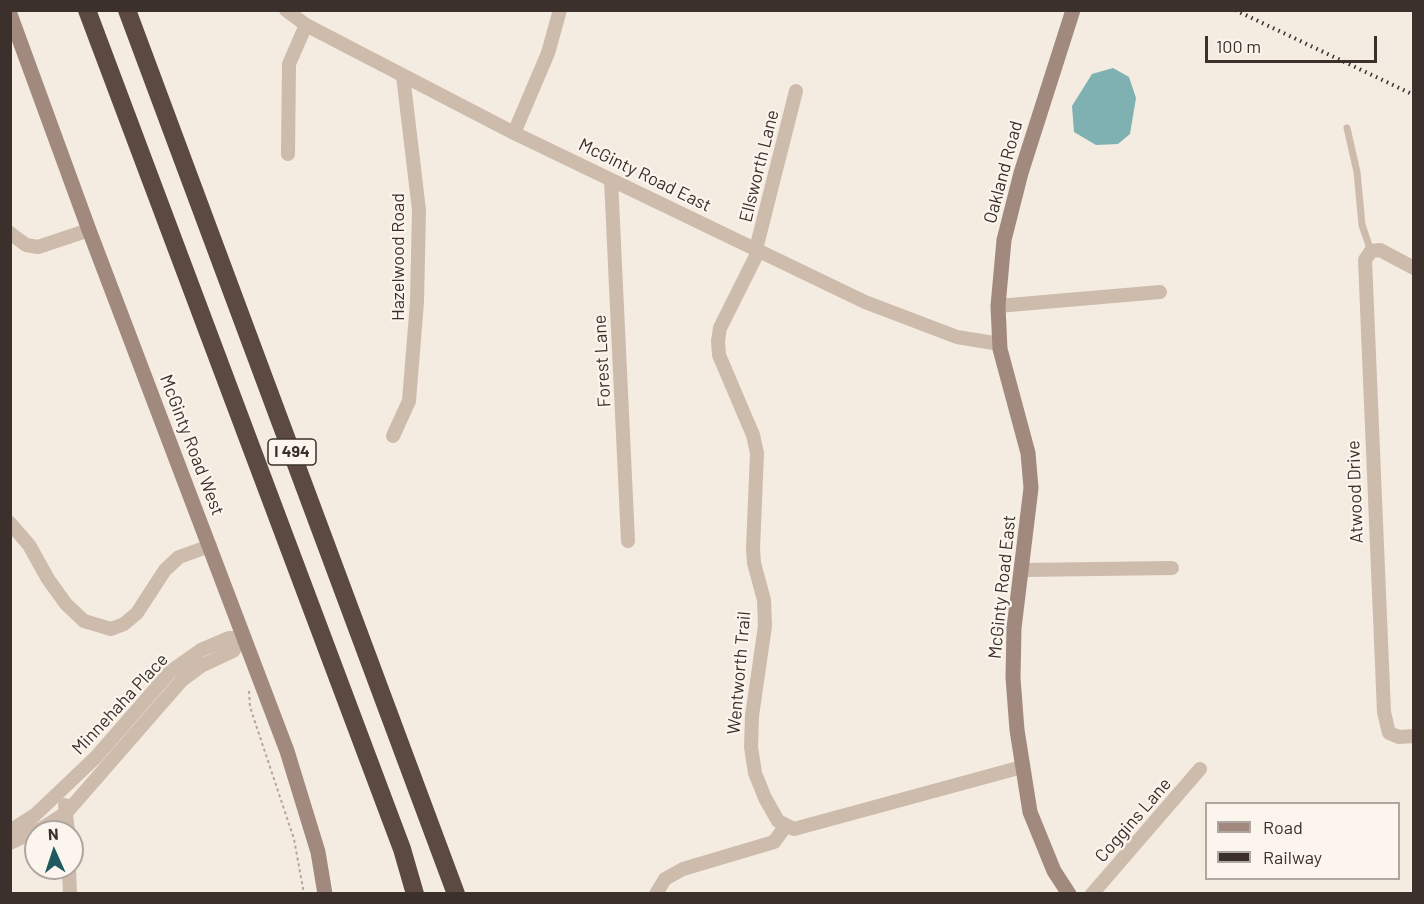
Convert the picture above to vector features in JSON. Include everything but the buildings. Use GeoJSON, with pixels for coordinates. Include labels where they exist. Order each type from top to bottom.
{"type":"FeatureCollection","features":[{"type":"Feature","properties":{"kind":"highway","name":"I 494"},"geometry":{"type":"LineString","coordinates":[[87,10],[402,849],[415,894]]}},
{"type":"Feature","properties":{"kind":"highway","name":"I 494"},"geometry":{"type":"LineString","coordinates":[[127,10],[456,894]]}},
{"type":"Feature","properties":{"kind":"highway"},"geometry":{"type":"LineString","coordinates":[[402,849],[405,894]]}},
{"type":"Feature","properties":{"kind":"main road","name":"Oakland Road"},"geometry":{"type":"LineString","coordinates":[[1000,346],[998,306],[1004,240],[1021,173],[1073,10]]}},
{"type":"Feature","properties":{"kind":"main road","name":"McGinty Road West"},"geometry":{"type":"LineString","coordinates":[[10,14],[304,802],[318,852],[326,894]]}},
{"type":"Feature","properties":{"kind":"main road","name":"McGinty Road East"},"geometry":{"type":"LineString","coordinates":[[1000,346],[1028,453],[1031,488],[1014,628],[1013,678],[1022,767],[1030,812],[1041,842],[1054,870],[1069,894]]}},
{"type":"Feature","properties":{"kind":"street","name":"McGinty Road East"},"geometry":{"type":"LineString","coordinates":[[286,10],[306,25],[514,133],[757,250],[886,310],[957,337],[1000,346]]}},
{"type":"Feature","properties":{"kind":"street"},"geometry":{"type":"LineString","coordinates":[[514,133],[548,52],[560,10]]}},
{"type":"Feature","properties":{"kind":"street"},"geometry":{"type":"LineString","coordinates":[[288,154],[290,64],[306,25]]}},
{"type":"Feature","properties":{"kind":"street","name":"Hazelwood Road"},"geometry":{"type":"LineString","coordinates":[[393,435],[409,401],[417,302],[418,210],[403,76]]}},
{"type":"Feature","properties":{"kind":"street","name":"Ellsworth Lane"},"geometry":{"type":"LineString","coordinates":[[757,250],[796,91]]}},
{"type":"Feature","properties":{"kind":"street","name":"Forest Lane"},"geometry":{"type":"LineString","coordinates":[[611,180],[628,541]]}},
{"type":"Feature","properties":{"kind":"street"},"geometry":{"type":"LineString","coordinates":[[10,233],[26,245],[38,247],[89,230]]}},
{"type":"Feature","properties":{"kind":"street","name":"Wentworth Trail"},"geometry":{"type":"LineString","coordinates":[[757,250],[720,328],[718,348],[724,368],[753,435],[757,453],[753,556],[764,600],[765,626],[751,747],[755,773],[765,798],[785,826]]}},
{"type":"Feature","properties":{"kind":"street"},"geometry":{"type":"LineString","coordinates":[[1371,251],[1380,250],[1413,268]]}},
{"type":"Feature","properties":{"kind":"street","name":"Atwood Drive"},"geometry":{"type":"LineString","coordinates":[[1371,251],[1365,260],[1383,712],[1389,732],[1399,737],[1413,736]]}},
{"type":"Feature","properties":{"kind":"street"},"geometry":{"type":"LineString","coordinates":[[998,306],[1160,292]]}},
{"type":"Feature","properties":{"kind":"street"},"geometry":{"type":"LineString","coordinates":[[10,523],[29,545],[48,579],[66,604],[84,621],[111,629],[124,624],[137,613],[165,570],[179,557],[210,546]]}},
{"type":"Feature","properties":{"kind":"street"},"geometry":{"type":"LineString","coordinates":[[1022,570],[1172,568]]}},
{"type":"Feature","properties":{"kind":"street","name":"Minnehaha Place"},"geometry":{"type":"LineString","coordinates":[[10,831],[35,815],[61,792],[96,757],[170,672],[201,650],[229,638],[243,638]]}},
{"type":"Feature","properties":{"kind":"street","name":"Minnehaha Place"},"geometry":{"type":"LineString","coordinates":[[10,843],[44,828],[67,812],[182,680],[201,666],[233,651],[243,638]]}},
{"type":"Feature","properties":{"kind":"street"},"geometry":{"type":"LineString","coordinates":[[656,894],[665,879],[682,869],[774,842],[785,826],[794,829],[803,827],[1022,767]]}},
{"type":"Feature","properties":{"kind":"street","name":"Coggins Lane"},"geometry":{"type":"LineString","coordinates":[[1092,894],[1200,769]]}},
{"type":"Feature","properties":{"kind":"street"},"geometry":{"type":"LineString","coordinates":[[61,792],[67,820]]}},
{"type":"Feature","properties":{"kind":"lane"},"geometry":{"type":"LineString","coordinates":[[1347,128],[1357,172],[1362,225],[1371,251]]}},
{"type":"Feature","properties":{"kind":"path"},"geometry":{"type":"LineString","coordinates":[[249,690],[250,707],[294,839],[304,894]]}},
{"type":"Feature","properties":{"kind":"water"},"geometry":{"type":"Polygon","coordinates":[[[1113,68],[1129,77],[1136,98],[1130,134],[1118,144],[1096,145],[1074,132],[1072,106],[1092,74],[1113,68]]]}},
{"type":"Feature","properties":{"kind":"railway"},"geometry":{"type":"LineString","coordinates":[[1235,10],[1414,95]]}}]}
